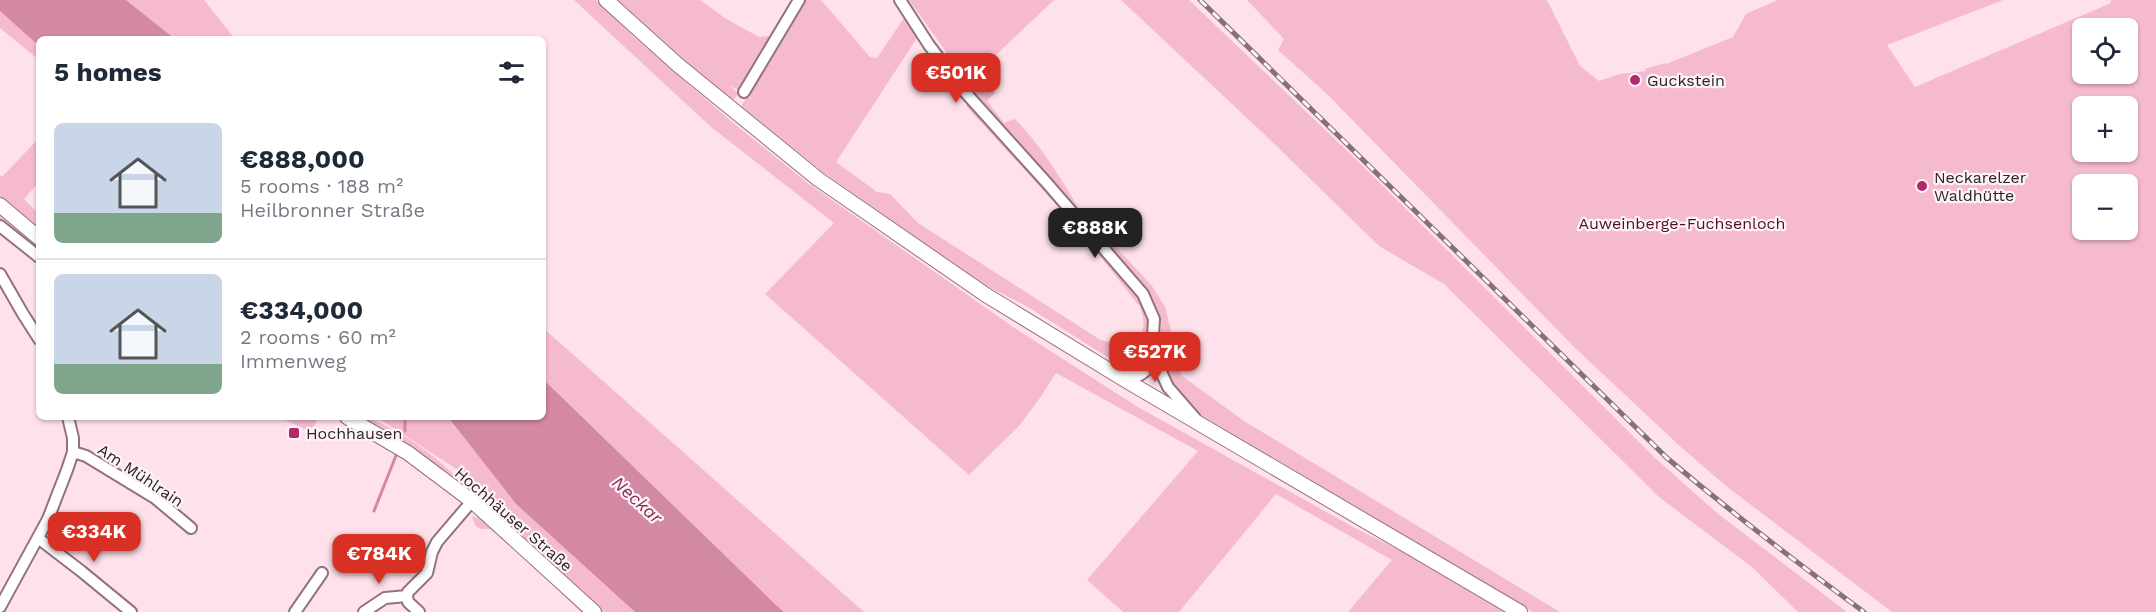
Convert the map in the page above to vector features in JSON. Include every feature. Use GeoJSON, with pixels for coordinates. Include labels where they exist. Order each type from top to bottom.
{"type":"FeatureCollection","features":[{"type":"Feature","properties":{"kind":"main road"},"geometry":{"type":"LineString","coordinates":[[606,0],[678,65],[818,179],[977,289],[1125,380],[1520,612]]}},
{"type":"Feature","properties":{"kind":"main road"},"geometry":{"type":"LineString","coordinates":[[0,205],[36,235]]}},
{"type":"Feature","properties":{"kind":"main road","name":"Hochhäuser Straße"},"geometry":{"type":"LineString","coordinates":[[353,420],[408,453],[472,501],[594,612]]}},
{"type":"Feature","properties":{"kind":"street"},"geometry":{"type":"LineString","coordinates":[[744,92],[799,0]]}},
{"type":"Feature","properties":{"kind":"street"},"geometry":{"type":"LineString","coordinates":[[900,0],[929,45],[964,91],[1143,294],[1154,319],[1153,336],[1162,374],[1168,387],[1199,423]]}},
{"type":"Feature","properties":{"kind":"street"},"geometry":{"type":"LineString","coordinates":[[0,226],[36,255]]}},
{"type":"Feature","properties":{"kind":"street"},"geometry":{"type":"LineString","coordinates":[[0,274],[36,334]]}},
{"type":"Feature","properties":{"kind":"street"},"geometry":{"type":"LineString","coordinates":[[1125,380],[1153,336]]}},
{"type":"Feature","properties":{"kind":"street"},"geometry":{"type":"LineString","coordinates":[[1125,380],[1137,378],[1145,373],[1156,351]]}},
{"type":"Feature","properties":{"kind":"street"},"geometry":{"type":"LineString","coordinates":[[0,607],[48,519],[73,452],[73,438],[69,420]]}},
{"type":"Feature","properties":{"kind":"street","name":"Am Mühlrain"},"geometry":{"type":"LineString","coordinates":[[73,452],[86,456],[155,498],[190,528]]}},
{"type":"Feature","properties":{"kind":"street"},"geometry":{"type":"LineString","coordinates":[[419,612],[408,602],[408,592],[427,573],[437,542],[472,501]]}},
{"type":"Feature","properties":{"kind":"street"},"geometry":{"type":"LineString","coordinates":[[38,538],[81,571],[125,610]]}},
{"type":"Feature","properties":{"kind":"street"},"geometry":{"type":"LineString","coordinates":[[296,612],[322,573]]}},
{"type":"Feature","properties":{"kind":"street"},"geometry":{"type":"LineString","coordinates":[[364,612],[385,598],[407,596]]}},
{"type":"Feature","properties":{"kind":"green space"},"geometry":{"type":"Polygon","coordinates":[[[126,0],[204,0],[233,36],[171,36],[126,0]]]}},
{"type":"Feature","properties":{"kind":"green space"},"geometry":{"type":"Polygon","coordinates":[[[574,0],[596,0],[634,37],[731,121],[809,184],[1016,329],[1138,407],[1355,528],[1401,551],[1505,612],[1348,612],[1392,560],[1276,494],[1179,612],[1123,612],[1087,580],[1198,451],[1056,373],[1019,426],[969,475],[765,294],[834,223],[711,127],[574,0]]]}},
{"type":"Feature","properties":{"kind":"green space"},"geometry":{"type":"Polygon","coordinates":[[[618,0],[700,0],[725,18],[759,37],[778,35],[802,0],[821,0],[870,57],[877,58],[904,18],[917,38],[836,162],[877,192],[890,194],[918,223],[1099,339],[1126,348],[1132,344],[1142,331],[1143,320],[1140,307],[1077,227],[966,106],[967,103],[1078,226],[1143,303],[1147,329],[1138,351],[1127,361],[1112,360],[1028,307],[987,286],[823,172],[741,106],[747,97],[753,99],[730,85],[738,94],[732,102],[618,0]]]}},
{"type":"Feature","properties":{"kind":"green space"},"geometry":{"type":"Polygon","coordinates":[[[909,0],[1054,0],[978,72],[995,93],[987,101],[1004,123],[1015,119],[1025,130],[1050,163],[1080,210],[970,87],[977,74],[967,81],[909,0]]]}},
{"type":"Feature","properties":{"kind":"green space"},"geometry":{"type":"Polygon","coordinates":[[[1121,0],[1189,0],[1367,170],[1654,457],[1717,513],[1847,612],[1798,612],[1752,567],[1659,497],[1444,284],[1379,246],[1121,0]]]}},
{"type":"Feature","properties":{"kind":"green space","name":"Auweinberge-Fuchsenloch"},"geometry":{"type":"Polygon","coordinates":[[[1247,0],[1547,0],[1580,66],[1599,81],[1620,74],[1646,71],[1645,69],[1666,64],[1733,37],[1746,14],[1778,0],[2003,0],[1887,45],[1915,87],[2072,20],[2072,84],[2138,84],[2138,18],[2076,18],[2111,3],[2111,0],[2156,0],[2156,612],[1892,612],[1726,486],[1683,449],[1575,348],[1328,95],[1278,50],[1284,39],[1247,0]]]}},
{"type":"Feature","properties":{"kind":"green space"},"geometry":{"type":"Polygon","coordinates":[[[0,11],[36,43],[36,58],[0,28],[0,11]]]}},
{"type":"Feature","properties":{"kind":"green space"},"geometry":{"type":"Polygon","coordinates":[[[36,141],[36,185],[24,199],[36,211],[36,255],[0,226],[0,175],[2,177],[36,141]]]}},
{"type":"Feature","properties":{"kind":"green space"},"geometry":{"type":"Polygon","coordinates":[[[1086,218],[1152,286],[1165,307],[1171,331],[1171,349],[1182,376],[1244,421],[1560,612],[1532,612],[1203,416],[1181,396],[1166,373],[1163,364],[1160,318],[1153,301],[1126,265],[1085,222],[1086,218]]]}},
{"type":"Feature","properties":{"kind":"green space"},"geometry":{"type":"Polygon","coordinates":[[[546,331],[864,612],[784,612],[546,382],[546,331]]]}},
{"type":"Feature","properties":{"kind":"green space"},"geometry":{"type":"Polygon","coordinates":[[[285,420],[317,420],[314,426],[307,430],[285,420]]]}},
{"type":"Feature","properties":{"kind":"green space"},"geometry":{"type":"Polygon","coordinates":[[[361,420],[371,420],[381,424],[410,440],[424,449],[457,478],[361,420]]]}},
{"type":"Feature","properties":{"kind":"green space"},"geometry":{"type":"Polygon","coordinates":[[[381,420],[450,420],[516,504],[635,612],[603,612],[550,566],[548,560],[473,490],[458,470],[381,420]]]}},
{"type":"Feature","properties":{"kind":"green space"},"geometry":{"type":"Polygon","coordinates":[[[472,516],[490,522],[588,612],[581,612],[511,545],[490,529],[480,529],[475,525],[472,516]]]}},
{"type":"Feature","properties":{"kind":"water"},"geometry":{"type":"Polygon","coordinates":[[[0,0],[126,0],[171,36],[36,36],[36,43],[0,11],[0,0]]]}},
{"type":"Feature","properties":{"kind":"water","name":"Neckar"},"geometry":{"type":"Polygon","coordinates":[[[546,382],[784,612],[635,612],[516,504],[450,420],[546,420],[546,382]]]}},
{"type":"Feature","properties":{"kind":"waterway"},"geometry":{"type":"LineString","coordinates":[[405,420],[405,431]]}},
{"type":"Feature","properties":{"kind":"waterway"},"geometry":{"type":"LineString","coordinates":[[374,511],[397,453]]}},
{"type":"Feature","properties":{"kind":"railway"},"geometry":{"type":"LineString","coordinates":[[1200,0],[1667,458],[1764,537],[1864,612]]}},
{"type":"Feature","properties":{"kind":"place","name":"Guckstein"},"geometry":{"type":"Point","coordinates":[1635,80]}},
{"type":"Feature","properties":{"kind":"place","name":"Neckarelzer Waldhütte"},"geometry":{"type":"Point","coordinates":[1922,186]}},
{"type":"Feature","properties":{"kind":"place","name":"Hochhausen"},"geometry":{"type":"Point","coordinates":[294,433]}}]}
